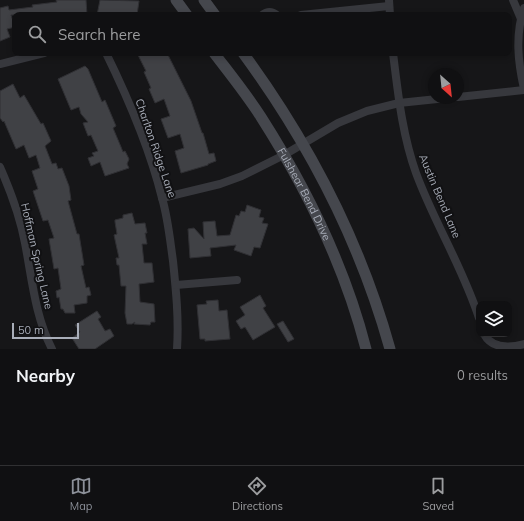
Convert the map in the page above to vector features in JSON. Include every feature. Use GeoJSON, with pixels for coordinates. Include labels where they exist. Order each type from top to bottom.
{"type":"FeatureCollection","features":[{"type":"Feature","properties":{"kind":"main road"},"geometry":{"type":"LineString","coordinates":[[176,0],[185,12]]}},
{"type":"Feature","properties":{"kind":"main road"},"geometry":{"type":"LineString","coordinates":[[204,0],[213,12]]}},
{"type":"Feature","properties":{"kind":"main road","name":"Fulshear Bend Drive"},"geometry":{"type":"LineString","coordinates":[[216,56],[260,116],[316,214],[336,259],[350,297],[366,349]]}},
{"type":"Feature","properties":{"kind":"main road","name":"Fulshear Bend Drive"},"geometry":{"type":"LineString","coordinates":[[245,56],[304,144],[336,205],[355,245],[373,293],[390,349]]}},
{"type":"Feature","properties":{"kind":"street"},"geometry":{"type":"LineString","coordinates":[[513,0],[521,19]]}},
{"type":"Feature","properties":{"kind":"street"},"geometry":{"type":"LineString","coordinates":[[323,12],[389,3]]}},
{"type":"Feature","properties":{"kind":"street"},"geometry":{"type":"LineString","coordinates":[[464,96],[524,90],[518,53],[518,36],[524,8]]}},
{"type":"Feature","properties":{"kind":"street"},"geometry":{"type":"LineString","coordinates":[[0,64],[32,56]]}},
{"type":"Feature","properties":{"kind":"street","name":"Charlton Ridge Lane"},"geometry":{"type":"LineString","coordinates":[[108,56],[120,81],[136,120],[162,198],[170,232],[176,285],[178,310],[177,349]]}},
{"type":"Feature","properties":{"kind":"street","name":"Austin Bend Lane"},"geometry":{"type":"LineString","coordinates":[[393,56],[399,103],[415,171],[463,276],[476,310]]}},
{"type":"Feature","properties":{"kind":"street"},"geometry":{"type":"LineString","coordinates":[[162,198],[220,184],[242,176],[284,156],[338,123],[356,115],[378,107],[428,100]]}},
{"type":"Feature","properties":{"kind":"street","name":"Hoffman Spring Lane"},"geometry":{"type":"LineString","coordinates":[[0,167],[19,217],[37,310],[45,336],[52,349]]}},
{"type":"Feature","properties":{"kind":"street"},"geometry":{"type":"LineString","coordinates":[[176,285],[237,280]]}},
{"type":"Feature","properties":{"kind":"street"},"geometry":{"type":"LineString","coordinates":[[486,337],[489,342],[496,346],[507,348],[524,344]]}},
{"type":"Feature","properties":{"kind":"building"},"geometry":{"type":"Polygon","coordinates":[[[56,0],[86,0],[87,12],[12,12],[12,28],[7,29],[10,37],[0,41],[0,8],[8,6],[9,10],[57,2],[56,0]]]}},
{"type":"Feature","properties":{"kind":"building"},"geometry":{"type":"Polygon","coordinates":[[[100,0],[139,1],[137,12],[98,12],[100,0]]]}},
{"type":"Feature","properties":{"kind":"building"},"geometry":{"type":"Polygon","coordinates":[[[138,56],[168,56],[191,101],[209,154],[214,153],[216,161],[181,173],[175,151],[184,148],[180,134],[168,138],[161,119],[170,116],[164,99],[155,103],[149,89],[151,88],[144,72],[146,71],[138,56]]]}},
{"type":"Feature","properties":{"kind":"building"},"geometry":{"type":"Polygon","coordinates":[[[85,66],[88,69],[102,102],[105,100],[116,126],[113,128],[123,152],[125,151],[129,159],[127,164],[129,168],[105,176],[100,162],[91,166],[88,158],[94,156],[92,153],[98,151],[91,135],[88,136],[83,123],[88,122],[81,114],[79,107],[71,110],[58,79],[85,66]]]}},
{"type":"Feature","properties":{"kind":"building"},"geometry":{"type":"Polygon","coordinates":[[[13,84],[20,98],[24,95],[41,124],[43,123],[51,141],[45,146],[52,164],[56,163],[58,169],[62,168],[69,186],[71,200],[68,201],[77,234],[79,234],[84,265],[81,266],[86,288],[89,287],[91,295],[87,296],[87,303],[74,305],[75,313],[65,313],[63,309],[61,309],[59,297],[57,298],[56,291],[61,289],[58,268],[54,269],[49,239],[54,238],[48,220],[43,221],[33,191],[38,189],[32,171],[40,168],[36,155],[29,158],[24,145],[16,149],[4,121],[3,122],[0,118],[0,91],[13,84]]]}},
{"type":"Feature","properties":{"kind":"building"},"geometry":{"type":"Polygon","coordinates":[[[247,205],[261,210],[259,217],[264,218],[262,223],[268,224],[260,248],[254,247],[251,256],[234,250],[236,245],[210,248],[211,256],[190,258],[188,229],[194,228],[204,239],[203,222],[215,221],[217,236],[230,235],[236,215],[239,216],[241,211],[245,212],[247,205]]]}},
{"type":"Feature","properties":{"kind":"building"},"geometry":{"type":"Polygon","coordinates":[[[132,213],[135,224],[145,223],[147,244],[142,244],[144,263],[152,263],[154,282],[139,284],[140,302],[154,304],[155,322],[151,322],[150,325],[134,324],[135,322],[132,324],[127,324],[125,313],[126,286],[121,286],[119,265],[117,265],[116,258],[119,258],[114,235],[117,234],[115,220],[123,218],[123,215],[132,213]]]}},
{"type":"Feature","properties":{"kind":"building"},"geometry":{"type":"Polygon","coordinates":[[[260,295],[266,306],[263,308],[275,327],[253,340],[245,327],[241,329],[236,321],[245,315],[240,307],[260,295]]]}},
{"type":"Feature","properties":{"kind":"building"},"geometry":{"type":"Polygon","coordinates":[[[218,300],[219,311],[227,310],[230,339],[205,341],[205,339],[200,339],[197,305],[207,304],[206,301],[218,300]]]}},
{"type":"Feature","properties":{"kind":"building"},"geometry":{"type":"Polygon","coordinates":[[[97,311],[101,317],[98,319],[105,331],[110,329],[114,336],[95,349],[79,349],[72,338],[80,332],[75,325],[97,311]]]}},
{"type":"Feature","properties":{"kind":"building"},"geometry":{"type":"Polygon","coordinates":[[[283,321],[294,339],[288,342],[277,324],[283,321]]]}}]}
